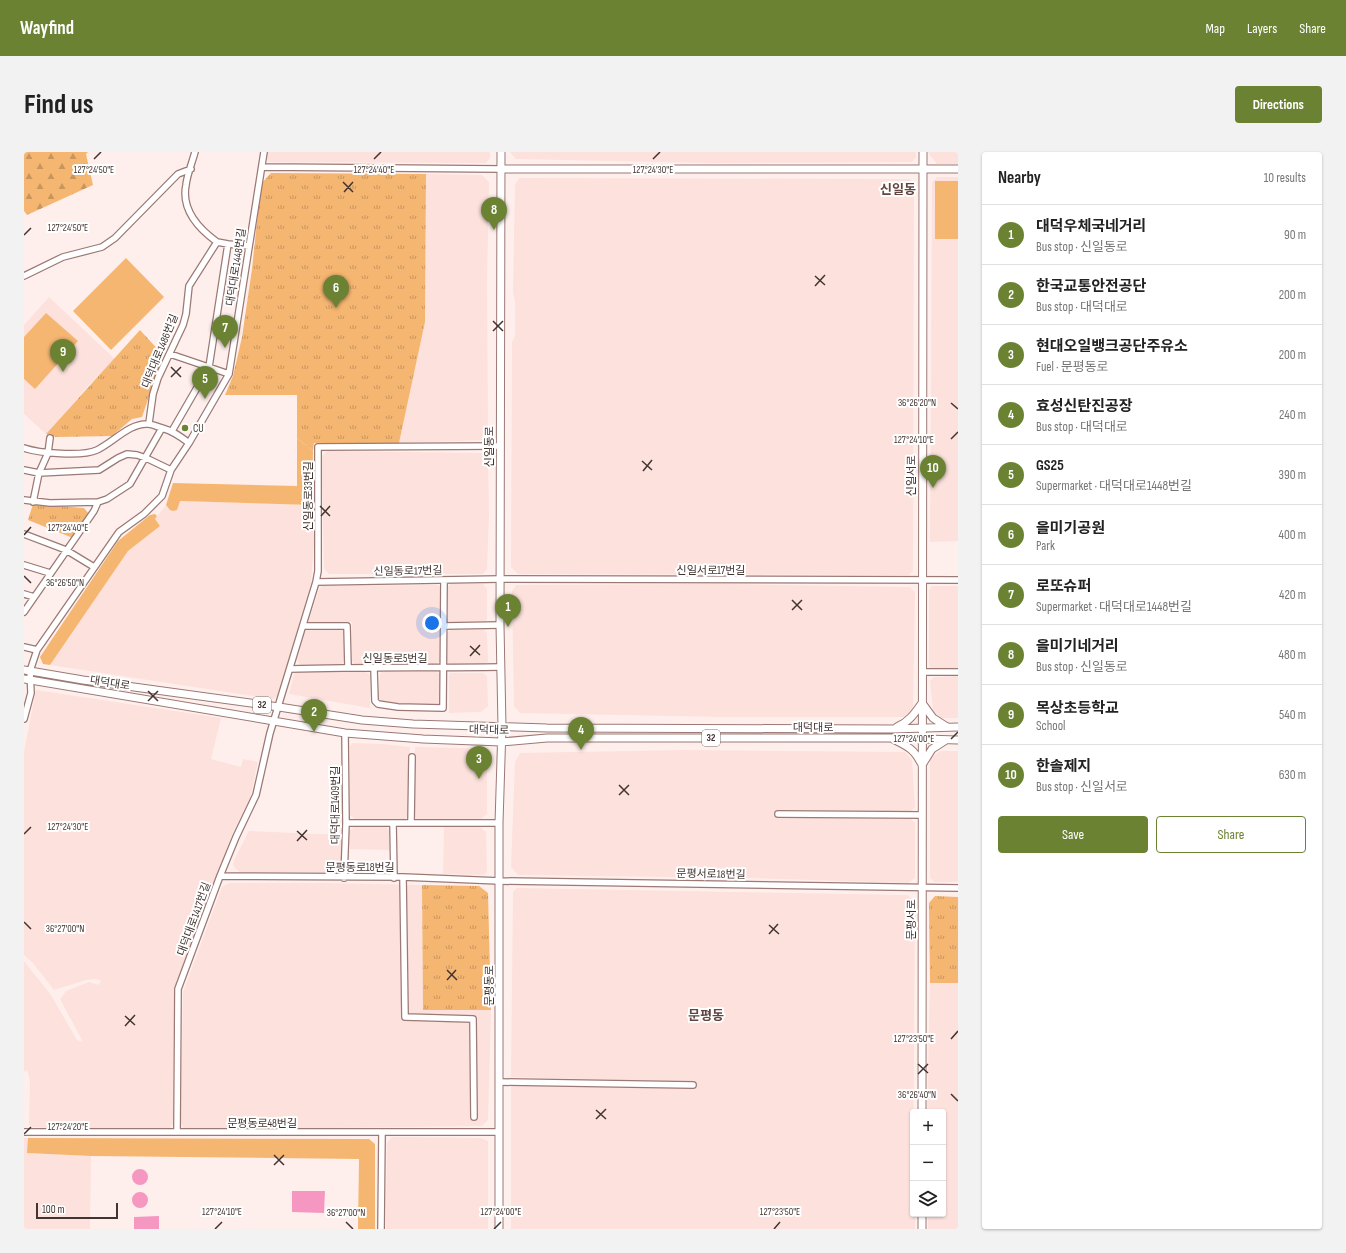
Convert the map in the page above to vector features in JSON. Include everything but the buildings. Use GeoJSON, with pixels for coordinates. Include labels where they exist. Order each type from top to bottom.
{"type":"FeatureCollection","features":[{"type":"Feature","properties":{"kind":"main road","name":"신일동로"},"geometry":{"type":"LineString","coordinates":[[500,152],[501,742]]}},
{"type":"Feature","properties":{"kind":"main road","name":"신일서로"},"geometry":{"type":"LineString","coordinates":[[922,728],[923,152]]}},
{"type":"Feature","properties":{"kind":"main road"},"geometry":{"type":"LineString","coordinates":[[500,169],[958,169]]}},
{"type":"Feature","properties":{"kind":"main road","name":"대덕대로"},"geometry":{"type":"LineString","coordinates":[[27,671],[362,720],[502,727],[893,729],[958,727]]}},
{"type":"Feature","properties":{"kind":"main road","name":"대덕대로"},"geometry":{"type":"LineString","coordinates":[[27,680],[345,733],[501,742],[547,738],[891,738],[958,740]]}},
{"type":"Feature","properties":{"kind":"main road"},"geometry":{"type":"LineString","coordinates":[[893,729],[904,724],[911,718],[922,703],[933,718],[948,727]]}},
{"type":"Feature","properties":{"kind":"main road","name":"문평서로"},"geometry":{"type":"LineString","coordinates":[[922,728],[922,1109]]}},
{"type":"Feature","properties":{"kind":"main road"},"geometry":{"type":"LineString","coordinates":[[891,738],[911,748],[922,765],[932,749],[947,740]]}},
{"type":"Feature","properties":{"kind":"main road","name":"문평동로"},"geometry":{"type":"LineString","coordinates":[[499,1229],[499,823],[501,742]]}},
{"type":"Feature","properties":{"kind":"main road"},"geometry":{"type":"LineString","coordinates":[[922,1217],[922,1229]]}},
{"type":"Feature","properties":{"kind":"street"},"geometry":{"type":"LineString","coordinates":[[195,152],[185,186],[186,203],[193,219],[204,232],[217,242],[249,246]]}},
{"type":"Feature","properties":{"kind":"street","name":"대덕대로1448번길"},"geometry":{"type":"LineString","coordinates":[[24,720],[31,693],[27,680],[27,671],[37,650],[119,532],[144,514],[162,496],[171,470],[189,443],[229,374],[264,152]]}},
{"type":"Feature","properties":{"kind":"street"},"geometry":{"type":"LineString","coordinates":[[262,167],[500,169]]}},
{"type":"Feature","properties":{"kind":"street"},"geometry":{"type":"LineString","coordinates":[[24,276],[63,257],[102,247],[115,238],[178,174],[191,169]]}},
{"type":"Feature","properties":{"kind":"street","name":"대덕대로1486번길"},"geometry":{"type":"LineString","coordinates":[[149,424],[156,385],[183,325],[186,314],[189,286],[217,242]]}},
{"type":"Feature","properties":{"kind":"street"},"geometry":{"type":"LineString","coordinates":[[172,431],[209,367],[228,244]]}},
{"type":"Feature","properties":{"kind":"street"},"geometry":{"type":"LineString","coordinates":[[170,354],[229,374]]}},
{"type":"Feature","properties":{"kind":"street"},"geometry":{"type":"LineString","coordinates":[[24,448],[37,452],[48,453],[86,453],[95,451],[136,425],[149,424],[172,431],[189,443]]}},
{"type":"Feature","properties":{"kind":"street"},"geometry":{"type":"LineString","coordinates":[[24,500],[50,503],[98,502],[107,499],[130,484],[162,428]]}},
{"type":"Feature","properties":{"kind":"street"},"geometry":{"type":"LineString","coordinates":[[33,502],[39,473],[48,453],[50,438]]}},
{"type":"Feature","properties":{"kind":"street","name":"신일동로33번길"},"geometry":{"type":"LineString","coordinates":[[275,721],[304,626],[318,571],[318,447],[500,446]]}},
{"type":"Feature","properties":{"kind":"street"},"geometry":{"type":"LineString","coordinates":[[24,470],[39,473],[99,470],[127,454],[146,458],[171,470]]}},
{"type":"Feature","properties":{"kind":"street"},"geometry":{"type":"LineString","coordinates":[[24,612],[94,511],[98,502]]}},
{"type":"Feature","properties":{"kind":"street"},"geometry":{"type":"LineString","coordinates":[[24,534],[66,550],[94,567]]}},
{"type":"Feature","properties":{"kind":"street"},"geometry":{"type":"LineString","coordinates":[[24,565],[50,573]]}},
{"type":"Feature","properties":{"kind":"street","name":"신일서로17번길"},"geometry":{"type":"LineString","coordinates":[[500,579],[958,580]]}},
{"type":"Feature","properties":{"kind":"street","name":"신일동로17번길"},"geometry":{"type":"LineString","coordinates":[[316,582],[500,579]]}},
{"type":"Feature","properties":{"kind":"street"},"geometry":{"type":"LineString","coordinates":[[374,669],[375,701],[378,704],[398,707],[443,708],[444,580]]}},
{"type":"Feature","properties":{"kind":"street"},"geometry":{"type":"LineString","coordinates":[[24,594],[34,597]]}},
{"type":"Feature","properties":{"kind":"street"},"geometry":{"type":"LineString","coordinates":[[444,626],[500,625]]}},
{"type":"Feature","properties":{"kind":"street"},"geometry":{"type":"LineString","coordinates":[[304,626],[347,626],[348,668]]}},
{"type":"Feature","properties":{"kind":"street"},"geometry":{"type":"LineString","coordinates":[[24,647],[37,650]]}},
{"type":"Feature","properties":{"kind":"street","name":"신일동로5번길"},"geometry":{"type":"LineString","coordinates":[[290,669],[500,667]]}},
{"type":"Feature","properties":{"kind":"street"},"geometry":{"type":"LineString","coordinates":[[923,672],[958,672]]}},
{"type":"Feature","properties":{"kind":"street","name":"대덕대로1417번길"},"geometry":{"type":"LineString","coordinates":[[177,1132],[178,989],[220,876],[236,837],[256,795],[270,733],[275,721]]}},
{"type":"Feature","properties":{"kind":"street","name":"대덕대로1409번길"},"geometry":{"type":"LineString","coordinates":[[344,878],[346,823],[345,733]]}},
{"type":"Feature","properties":{"kind":"street"},"geometry":{"type":"LineString","coordinates":[[411,823],[412,757]]}},
{"type":"Feature","properties":{"kind":"street"},"geometry":{"type":"LineString","coordinates":[[778,814],[922,815]]}},
{"type":"Feature","properties":{"kind":"street"},"geometry":{"type":"LineString","coordinates":[[346,823],[499,823]]}},
{"type":"Feature","properties":{"kind":"street"},"geometry":{"type":"LineString","coordinates":[[393,823],[394,878]]}},
{"type":"Feature","properties":{"kind":"street","name":"문평동로18번길"},"geometry":{"type":"LineString","coordinates":[[220,876],[344,878],[403,877],[500,881]]}},
{"type":"Feature","properties":{"kind":"street"},"geometry":{"type":"LineString","coordinates":[[403,877],[405,1017],[473,1019],[474,1117]]}},
{"type":"Feature","properties":{"kind":"street","name":"문평서로18번길"},"geometry":{"type":"LineString","coordinates":[[500,881],[958,888]]}},
{"type":"Feature","properties":{"kind":"street"},"geometry":{"type":"LineString","coordinates":[[500,1082],[693,1085]]}},
{"type":"Feature","properties":{"kind":"street","name":"문평동로48번길"},"geometry":{"type":"LineString","coordinates":[[24,1132],[500,1132]]}},
{"type":"Feature","properties":{"kind":"street"},"geometry":{"type":"LineString","coordinates":[[381,1229],[382,1133]]}},
{"type":"Feature","properties":{"kind":"shaded area"},"geometry":{"type":"Polygon","coordinates":[[[266,152],[490,152],[490,158],[486,163],[269,162],[265,157],[266,152]]]}},
{"type":"Feature","properties":{"kind":"shaded area"},"geometry":{"type":"Polygon","coordinates":[[[510,152],[916,152],[916,157],[912,162],[712,163],[516,159],[510,152]]]}},
{"type":"Feature","properties":{"kind":"shaded area"},"geometry":{"type":"Polygon","coordinates":[[[929,152],[958,152],[958,164],[937,164],[929,152]]]}},
{"type":"Feature","properties":{"kind":"shaded area"},"geometry":{"type":"Polygon","coordinates":[[[426,174],[482,175],[489,182],[487,281],[488,437],[484,440],[399,443],[425,322],[426,174]]]}},
{"type":"Feature","properties":{"kind":"shaded area"},"geometry":{"type":"Polygon","coordinates":[[[937,177],[958,177],[958,541],[930,542],[932,182],[937,177]]]}},
{"type":"Feature","properties":{"kind":"shaded area"},"geometry":{"type":"Polygon","coordinates":[[[519,178],[910,179],[914,184],[913,571],[909,575],[518,574],[511,567],[512,342],[515,336],[515,301],[513,293],[515,184],[519,178]]]}},
{"type":"Feature","properties":{"kind":"shaded area"},"geometry":{"type":"Polygon","coordinates":[[[49,297],[115,359],[88,386],[46,434],[24,414],[24,325],[49,297]]]}},
{"type":"Feature","properties":{"kind":"shaded area"},"geometry":{"type":"Polygon","coordinates":[[[328,451],[485,453],[488,457],[489,515],[487,569],[483,574],[329,574],[324,568],[322,480],[322,456],[328,451]]]}},
{"type":"Feature","properties":{"kind":"shaded area"},"geometry":{"type":"Polygon","coordinates":[[[179,501],[312,505],[314,542],[311,583],[278,696],[273,699],[50,665],[128,551],[160,526],[155,519],[166,505],[170,510],[179,501]]]}},
{"type":"Feature","properties":{"kind":"shaded area"},"geometry":{"type":"Polygon","coordinates":[[[451,584],[483,584],[487,589],[487,619],[485,621],[449,622],[447,620],[448,587],[451,584]]]}},
{"type":"Feature","properties":{"kind":"shaded area"},"geometry":{"type":"Polygon","coordinates":[[[722,584],[910,587],[915,592],[913,709],[905,717],[722,717],[520,713],[514,706],[512,591],[516,585],[722,584]]]}},
{"type":"Feature","properties":{"kind":"shaded area"},"geometry":{"type":"Polygon","coordinates":[[[438,585],[441,587],[441,659],[436,664],[355,664],[352,661],[352,622],[308,623],[319,589],[322,586],[438,585]]]}},
{"type":"Feature","properties":{"kind":"shaded area"},"geometry":{"type":"Polygon","coordinates":[[[932,586],[958,586],[958,669],[933,669],[929,666],[929,590],[932,586]]]}},
{"type":"Feature","properties":{"kind":"shaded area"},"geometry":{"type":"Polygon","coordinates":[[[307,629],[343,629],[346,631],[345,660],[341,664],[301,666],[297,660],[307,629]]]}},
{"type":"Feature","properties":{"kind":"shaded area"},"geometry":{"type":"Polygon","coordinates":[[[450,630],[484,630],[487,633],[488,662],[484,664],[450,665],[447,661],[447,633],[450,630]]]}},
{"type":"Feature","properties":{"kind":"shaded area"},"geometry":{"type":"Polygon","coordinates":[[[297,672],[366,672],[370,675],[370,708],[289,694],[294,674],[297,672]]]}},
{"type":"Feature","properties":{"kind":"shaded area"},"geometry":{"type":"Polygon","coordinates":[[[382,672],[437,672],[441,675],[441,703],[439,706],[396,704],[381,701],[378,698],[380,674],[382,672]]]}},
{"type":"Feature","properties":{"kind":"shaded area"},"geometry":{"type":"Polygon","coordinates":[[[450,673],[483,673],[487,676],[488,706],[481,712],[449,713],[450,673]]]}},
{"type":"Feature","properties":{"kind":"shaded area"},"geometry":{"type":"Polygon","coordinates":[[[958,676],[958,718],[940,718],[933,710],[930,681],[934,677],[958,676]]]}},
{"type":"Feature","properties":{"kind":"shaded area"},"geometry":{"type":"Polygon","coordinates":[[[36,690],[221,718],[211,759],[241,767],[243,759],[258,762],[250,798],[233,832],[174,989],[173,1124],[170,1128],[57,1128],[32,1127],[29,1124],[30,1081],[27,1070],[24,1072],[24,961],[51,995],[77,1040],[83,1042],[60,999],[66,991],[89,982],[99,985],[101,981],[96,979],[86,980],[54,990],[33,963],[24,955],[24,751],[36,690]]]}},
{"type":"Feature","properties":{"kind":"shaded area"},"geometry":{"type":"Polygon","coordinates":[[[353,743],[410,747],[408,815],[404,820],[356,820],[350,815],[350,746],[353,743]]]}},
{"type":"Feature","properties":{"kind":"shaded area"},"geometry":{"type":"Polygon","coordinates":[[[415,747],[464,748],[478,751],[487,762],[487,814],[480,820],[417,820],[413,815],[415,747]]]}},
{"type":"Feature","properties":{"kind":"shaded area"},"geometry":{"type":"Polygon","coordinates":[[[682,750],[905,752],[912,760],[915,807],[911,811],[776,810],[776,817],[911,819],[915,823],[915,878],[908,883],[749,878],[518,875],[511,867],[515,762],[520,753],[682,750]]]}},
{"type":"Feature","properties":{"kind":"shaded area"},"geometry":{"type":"Polygon","coordinates":[[[940,751],[958,751],[958,882],[934,882],[930,878],[930,759],[940,751]]]}},
{"type":"Feature","properties":{"kind":"shaded area"},"geometry":{"type":"Polygon","coordinates":[[[385,826],[391,832],[391,850],[350,849],[349,831],[354,827],[385,826]]]}},
{"type":"Feature","properties":{"kind":"shaded area"},"geometry":{"type":"Polygon","coordinates":[[[444,827],[480,827],[486,832],[487,871],[484,875],[443,874],[444,827]]]}},
{"type":"Feature","properties":{"kind":"shaded area"},"geometry":{"type":"Polygon","coordinates":[[[249,831],[343,835],[341,867],[336,872],[240,872],[233,864],[249,831]]]}},
{"type":"Feature","properties":{"kind":"shaded area"},"geometry":{"type":"Polygon","coordinates":[[[230,883],[422,885],[423,1010],[491,1010],[488,1120],[482,1126],[184,1128],[181,1123],[183,992],[222,887],[230,883]]]}},
{"type":"Feature","properties":{"kind":"shaded area"},"geometry":{"type":"Polygon","coordinates":[[[517,888],[908,895],[915,902],[914,1109],[910,1109],[910,1217],[915,1217],[915,1229],[511,1229],[511,1086],[695,1088],[695,1082],[511,1077],[513,892],[517,888]]]}},
{"type":"Feature","properties":{"kind":"shaded area"},"geometry":{"type":"Polygon","coordinates":[[[930,983],[958,983],[958,1229],[928,1229],[928,1217],[946,1217],[946,1109],[927,1109],[930,983]]]}},
{"type":"Feature","properties":{"kind":"shaded area"},"geometry":{"type":"Polygon","coordinates":[[[392,1137],[481,1138],[488,1141],[488,1229],[386,1229],[387,1143],[392,1137]]]}},
{"type":"Feature","properties":{"kind":"shaded area"},"geometry":{"type":"Polygon","coordinates":[[[24,1138],[28,1138],[28,1153],[91,1156],[90,1229],[24,1229],[24,1138]]]}},
{"type":"Feature","properties":{"kind":"shaded area"},"geometry":{"type":"Polygon","coordinates":[[[137,1169],[143,1169],[148,1174],[146,1183],[143,1185],[137,1185],[132,1180],[132,1174],[137,1169]]]}},
{"type":"Feature","properties":{"kind":"shaded area"},"geometry":{"type":"Polygon","coordinates":[[[292,1191],[325,1191],[324,1213],[292,1212],[292,1191]]]}},
{"type":"Feature","properties":{"kind":"shaded area"},"geometry":{"type":"Polygon","coordinates":[[[137,1192],[143,1192],[148,1197],[146,1206],[143,1208],[137,1208],[132,1203],[132,1197],[137,1192]]]}},
{"type":"Feature","properties":{"kind":"shaded area"},"geometry":{"type":"Polygon","coordinates":[[[159,1216],[159,1229],[134,1229],[134,1217],[159,1216]]]}},
{"type":"Feature","properties":{"kind":"green space"},"geometry":{"type":"Polygon","coordinates":[[[24,152],[88,152],[86,154],[93,185],[27,215],[24,211],[24,152]]]}},
{"type":"Feature","properties":{"kind":"green space"},"geometry":{"type":"Polygon","coordinates":[[[271,173],[426,174],[425,322],[399,443],[314,443],[313,451],[297,438],[297,395],[225,395],[233,376],[242,337],[252,269],[261,184],[271,173]]]}},
{"type":"Feature","properties":{"kind":"green space"},"geometry":{"type":"Polygon","coordinates":[[[935,181],[958,181],[958,239],[935,239],[935,181]]]}},
{"type":"Feature","properties":{"kind":"green space"},"geometry":{"type":"Polygon","coordinates":[[[126,258],[164,297],[111,350],[73,311],[126,258]]]}},
{"type":"Feature","properties":{"kind":"green space"},"geometry":{"type":"Polygon","coordinates":[[[46,313],[78,341],[35,389],[24,379],[24,337],[46,313]]]}},
{"type":"Feature","properties":{"kind":"green space"},"geometry":{"type":"Polygon","coordinates":[[[140,330],[163,355],[142,417],[132,419],[112,436],[56,437],[46,434],[140,330]]]}},
{"type":"Feature","properties":{"kind":"green space"},"geometry":{"type":"Polygon","coordinates":[[[297,438],[313,451],[312,505],[180,501],[177,510],[173,511],[166,505],[173,483],[297,486],[297,438]]]}},
{"type":"Feature","properties":{"kind":"green space"},"geometry":{"type":"Polygon","coordinates":[[[33,504],[84,508],[89,514],[73,538],[28,520],[33,504]]]}},
{"type":"Feature","properties":{"kind":"green space"},"geometry":{"type":"Polygon","coordinates":[[[155,514],[157,516],[155,519],[160,526],[128,551],[50,665],[43,664],[40,657],[118,541],[150,515],[155,514]]]}},
{"type":"Feature","properties":{"kind":"green space"},"geometry":{"type":"Polygon","coordinates":[[[422,885],[479,886],[488,893],[491,1010],[423,1010],[422,885]]]}},
{"type":"Feature","properties":{"kind":"green space"},"geometry":{"type":"Polygon","coordinates":[[[935,896],[958,897],[958,983],[930,983],[929,903],[935,896]]]}},
{"type":"Feature","properties":{"kind":"green space"},"geometry":{"type":"Polygon","coordinates":[[[28,1138],[369,1139],[375,1144],[375,1229],[358,1229],[359,1159],[91,1156],[27,1153],[28,1138]]]}},
{"type":"Feature","properties":{"kind":"place","name":"을미기네거리"},"geometry":{"type":"Point","coordinates":[494,230]}},
{"type":"Feature","properties":{"kind":"place","name":"을미기공원"},"geometry":{"type":"Point","coordinates":[336,308]}},
{"type":"Feature","properties":{"kind":"place","name":"로또슈퍼"},"geometry":{"type":"Point","coordinates":[225,348]}},
{"type":"Feature","properties":{"kind":"place","name":"목상초등학교"},"geometry":{"type":"Point","coordinates":[63,372]}},
{"type":"Feature","properties":{"kind":"place","name":"GS25"},"geometry":{"type":"Point","coordinates":[205,399]}},
{"type":"Feature","properties":{"kind":"place","name":"CU"},"geometry":{"type":"Point","coordinates":[185,428]}},
{"type":"Feature","properties":{"kind":"place","name":"한솔제지"},"geometry":{"type":"Point","coordinates":[933,488]}},
{"type":"Feature","properties":{"kind":"place","name":"대덕우체국네거리"},"geometry":{"type":"Point","coordinates":[508,627]}},
{"type":"Feature","properties":{"kind":"place","name":"한국교통안전공단"},"geometry":{"type":"Point","coordinates":[314,732]}},
{"type":"Feature","properties":{"kind":"place","name":"효성신탄진공장"},"geometry":{"type":"Point","coordinates":[581,750]}},
{"type":"Feature","properties":{"kind":"place","name":"현대오일뱅크공단주유소"},"geometry":{"type":"Point","coordinates":[479,779]}},
{"type":"Feature","properties":{"kind":"district","name":"신일동"},"geometry":{"type":"Point","coordinates":[898,190]}},
{"type":"Feature","properties":{"kind":"district","name":"문평동"},"geometry":{"type":"Point","coordinates":[706,1016]}}]}
